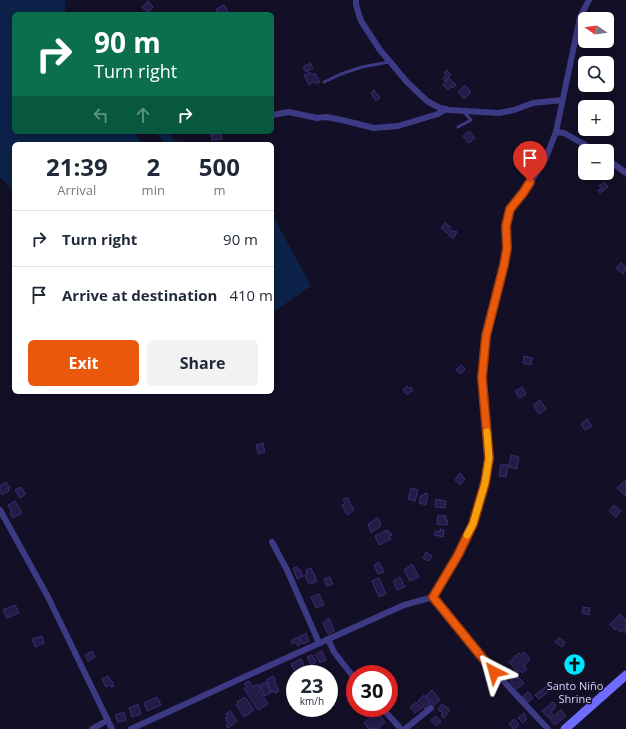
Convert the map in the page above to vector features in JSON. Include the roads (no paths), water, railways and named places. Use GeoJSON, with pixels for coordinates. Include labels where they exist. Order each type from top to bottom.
{"type":"FeatureCollection","features":[{"type":"Feature","properties":{"kind":"main road"},"geometry":{"type":"LineString","coordinates":[[565,729],[626,675]]}},
{"type":"Feature","properties":{"kind":"street"},"geometry":{"type":"LineString","coordinates":[[356,0],[361,21],[380,50],[407,82],[427,101],[440,108],[446,110],[499,113],[514,110],[533,103],[562,100]]}},
{"type":"Feature","properties":{"kind":"street"},"geometry":{"type":"LineString","coordinates":[[131,729],[404,605],[433,597],[458,555],[473,524],[485,483],[489,458],[482,378],[486,336],[507,248],[506,226],[510,209],[523,193],[545,160],[556,132],[580,17],[590,0]]}},
{"type":"Feature","properties":{"kind":"street"},"geometry":{"type":"LineString","coordinates":[[274,115],[289,112],[317,118],[326,117],[374,128],[398,126],[438,114],[446,110]]}},
{"type":"Feature","properties":{"kind":"street"},"geometry":{"type":"LineString","coordinates":[[556,132],[564,133],[584,144]]}},
{"type":"Feature","properties":{"kind":"street"},"geometry":{"type":"LineString","coordinates":[[614,164],[626,173]]}},
{"type":"Feature","properties":{"kind":"street"},"geometry":{"type":"LineString","coordinates":[[0,510],[48,597],[112,729]]}},
{"type":"Feature","properties":{"kind":"street"},"geometry":{"type":"LineString","coordinates":[[272,542],[287,570],[319,643]]}},
{"type":"Feature","properties":{"kind":"street"},"geometry":{"type":"LineString","coordinates":[[433,597],[494,672],[548,729]]}},
{"type":"Feature","properties":{"kind":"street"},"geometry":{"type":"LineString","coordinates":[[328,639],[334,652],[346,667]]}},
{"type":"Feature","properties":{"kind":"street"},"geometry":{"type":"LineString","coordinates":[[405,729],[431,708]]}},
{"type":"Feature","properties":{"kind":"street"},"geometry":{"type":"LineString","coordinates":[[390,717],[401,729]]}},
{"type":"Feature","properties":{"kind":"street"},"geometry":{"type":"LineString","coordinates":[[92,729],[108,720]]}},
{"type":"Feature","properties":{"kind":"lane"},"geometry":{"type":"LineString","coordinates":[[324,82],[340,74],[362,67],[391,62]]}},
{"type":"Feature","properties":{"kind":"lane"},"geometry":{"type":"LineString","coordinates":[[458,127],[471,120],[463,111]]}},
{"type":"Feature","properties":{"kind":"water"},"geometry":{"type":"Polygon","coordinates":[[[0,0],[65,0],[65,12],[12,12],[12,134],[135,134],[141,142],[12,142],[12,190],[0,177],[0,0]]]}},
{"type":"Feature","properties":{"kind":"water"},"geometry":{"type":"Polygon","coordinates":[[[158,134],[169,134],[173,140],[188,142],[164,142],[158,134]]]}},
{"type":"Feature","properties":{"kind":"water"},"geometry":{"type":"Polygon","coordinates":[[[274,218],[311,286],[274,312],[274,218]]]}},
{"type":"Feature","properties":{"kind":"place","name":"Santo Niño Shrine"},"geometry":{"type":"Point","coordinates":[575,665]}}]}
